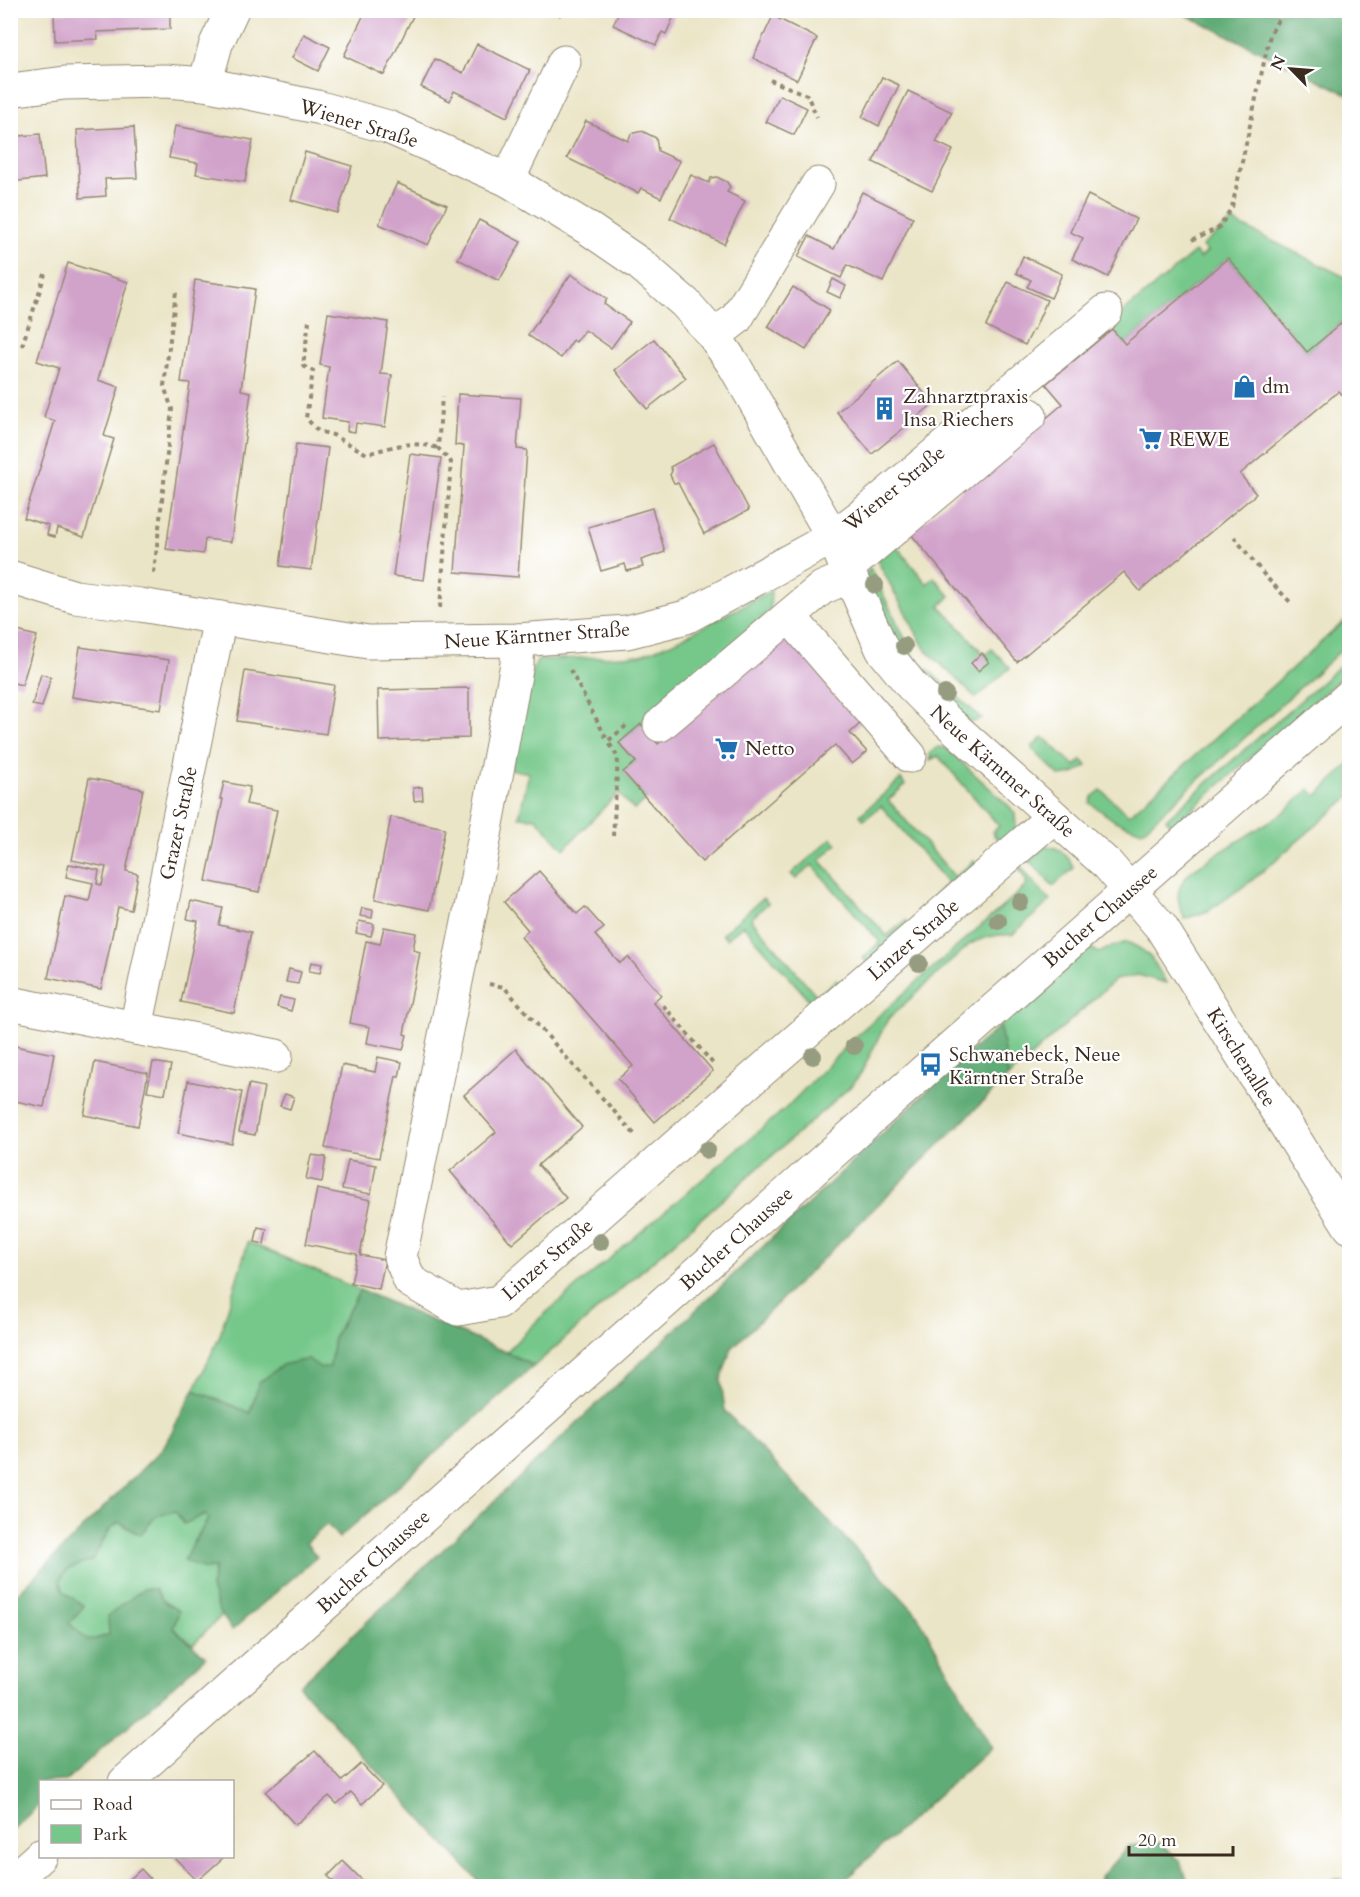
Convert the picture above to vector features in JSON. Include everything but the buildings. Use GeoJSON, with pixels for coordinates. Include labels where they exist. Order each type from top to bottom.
{"type":"FeatureCollection","features":[{"type":"Feature","properties":{"kind":"street"},"geometry":{"type":"LineString","coordinates":[[205,84],[216,44],[232,10]]}},
{"type":"Feature","properties":{"kind":"street"},"geometry":{"type":"LineString","coordinates":[[508,180],[564,62]]}},
{"type":"Feature","properties":{"kind":"street","name":"Wiener Straße"},"geometry":{"type":"LineString","coordinates":[[10,90],[65,83],[165,81],[205,84],[317,107],[388,127],[508,180],[589,228],[640,264],[685,303],[714,336],[734,365],[833,537],[874,506],[1106,311]]}},
{"type":"Feature","properties":{"kind":"street"},"geometry":{"type":"LineString","coordinates":[[714,336],[736,319],[818,184]]}},
{"type":"Feature","properties":{"kind":"street"},"geometry":{"type":"LineString","coordinates":[[646,722],[789,616],[822,588],[848,572],[1030,415]]}},
{"type":"Feature","properties":{"kind":"street","name":"Neue Kärntner Straße"},"geometry":{"type":"LineString","coordinates":[[10,577],[75,597],[368,642],[518,640],[627,632],[686,616],[833,537],[882,649],[912,686],[948,722],[1107,865],[1129,891]]}},
{"type":"Feature","properties":{"kind":"street"},"geometry":{"type":"LineString","coordinates":[[789,616],[910,756]]}},
{"type":"Feature","properties":{"kind":"street","name":"Grazer Straße"},"geometry":{"type":"LineString","coordinates":[[136,1028],[220,618]]}},
{"type":"Feature","properties":{"kind":"street","name":"Linzer Straße"},"geometry":{"type":"LineString","coordinates":[[518,640],[517,664],[400,1257],[410,1281],[458,1309],[499,1302],[1053,817]]}},
{"type":"Feature","properties":{"kind":"street","name":"Bucher Chaussee"},"geometry":{"type":"LineString","coordinates":[[127,1780],[931,1065],[1350,696]]}},
{"type":"Feature","properties":{"kind":"street","name":"Kirschenallee"},"geometry":{"type":"LineString","coordinates":[[1129,891],[1161,927],[1350,1227]]}},
{"type":"Feature","properties":{"kind":"street"},"geometry":{"type":"LineString","coordinates":[[10,1004],[276,1056]]}},
{"type":"Feature","properties":{"kind":"street"},"geometry":{"type":"LineString","coordinates":[[10,1883],[39,1857]]}},
{"type":"Feature","properties":{"kind":"path"},"geometry":{"type":"LineString","coordinates":[[550,10],[561,15]]}},
{"type":"Feature","properties":{"kind":"path"},"geometry":{"type":"LineString","coordinates":[[1192,240],[1220,228],[1232,207],[1270,35],[1282,10]]}},
{"type":"Feature","properties":{"kind":"path"},"geometry":{"type":"LineString","coordinates":[[1344,10],[1350,13]]}},
{"type":"Feature","properties":{"kind":"path"},"geometry":{"type":"LineString","coordinates":[[770,80],[807,95],[817,117]]}},
{"type":"Feature","properties":{"kind":"path"},"geometry":{"type":"LineString","coordinates":[[22,346],[45,274]]}},
{"type":"Feature","properties":{"kind":"path"},"geometry":{"type":"LineString","coordinates":[[150,607],[172,409],[164,386],[176,292]]}},
{"type":"Feature","properties":{"kind":"path"},"geometry":{"type":"LineString","coordinates":[[309,321],[303,366],[313,371],[306,418],[318,431],[333,435],[367,454],[408,443],[424,444],[438,448],[451,462],[440,580],[438,641]]}},
{"type":"Feature","properties":{"kind":"path"},"geometry":{"type":"LineString","coordinates":[[438,448],[442,397]]}},
{"type":"Feature","properties":{"kind":"path"},"geometry":{"type":"LineString","coordinates":[[1234,537],[1266,577],[1292,604]]}},
{"type":"Feature","properties":{"kind":"path"},"geometry":{"type":"LineString","coordinates":[[560,637],[567,663],[618,758],[613,836]]}},
{"type":"Feature","properties":{"kind":"path"},"geometry":{"type":"LineString","coordinates":[[608,741],[646,722]]}},
{"type":"Feature","properties":{"kind":"path"},"geometry":{"type":"LineString","coordinates":[[457,977],[504,987],[658,1161]]}},
{"type":"Feature","properties":{"kind":"path"},"geometry":{"type":"LineString","coordinates":[[663,1005],[737,1092]]}},
{"type":"Feature","properties":{"kind":"green space"},"geometry":{"type":"Polygon","coordinates":[[[1178,11],[1336,11],[1349,17],[1349,95],[1178,11]]]}},
{"type":"Feature","properties":{"kind":"green space"},"geometry":{"type":"Polygon","coordinates":[[[1232,221],[1349,279],[1349,316],[1307,352],[1228,258],[1125,344],[1108,325],[1195,252],[1200,258],[1207,252],[1202,246],[1232,221]]]}},
{"type":"Feature","properties":{"kind":"green space"},"geometry":{"type":"Polygon","coordinates":[[[894,546],[927,584],[934,577],[950,596],[940,606],[985,655],[992,649],[1010,668],[976,698],[925,649],[877,560],[894,546]]]}},
{"type":"Feature","properties":{"kind":"green space"},"geometry":{"type":"Polygon","coordinates":[[[870,568],[914,657],[982,719],[969,723],[909,666],[865,575],[870,568]]]}},
{"type":"Feature","properties":{"kind":"green space"},"geometry":{"type":"Polygon","coordinates":[[[771,591],[770,611],[619,743],[636,762],[624,772],[647,799],[634,810],[618,793],[564,849],[536,818],[519,817],[529,773],[510,769],[524,686],[538,660],[641,655],[676,641],[771,591]]]}},
{"type":"Feature","properties":{"kind":"green space"},"geometry":{"type":"Polygon","coordinates":[[[1349,617],[1349,643],[1142,831],[1115,821],[1090,803],[1092,797],[1101,790],[1129,815],[1349,617]]]}},
{"type":"Feature","properties":{"kind":"green space"},"geometry":{"type":"Polygon","coordinates":[[[1349,658],[1349,671],[1173,826],[1166,819],[1349,658]]]}},
{"type":"Feature","properties":{"kind":"green space"},"geometry":{"type":"Polygon","coordinates":[[[1043,737],[1075,766],[1082,760],[1087,766],[1073,774],[1060,776],[1033,750],[1033,746],[1043,737]]]}},
{"type":"Feature","properties":{"kind":"green space"},"geometry":{"type":"Polygon","coordinates":[[[938,747],[946,748],[1015,814],[1016,828],[1005,841],[995,837],[993,832],[999,826],[938,756],[930,760],[930,753],[938,747]]]}},
{"type":"Feature","properties":{"kind":"green space"},"geometry":{"type":"Polygon","coordinates":[[[1349,764],[1349,797],[1250,882],[1208,911],[1185,919],[1179,905],[1178,893],[1182,882],[1192,870],[1283,813],[1309,789],[1317,796],[1349,764]]]}},
{"type":"Feature","properties":{"kind":"green space"},"geometry":{"type":"Polygon","coordinates":[[[901,779],[905,785],[888,800],[955,877],[974,861],[978,866],[936,904],[931,899],[948,883],[881,806],[864,820],[860,815],[901,779]]]}},
{"type":"Feature","properties":{"kind":"green space"},"geometry":{"type":"Polygon","coordinates":[[[832,838],[837,844],[820,860],[887,936],[906,920],[910,926],[867,963],[863,958],[880,942],[812,865],[796,879],[791,874],[832,838]]]}},
{"type":"Feature","properties":{"kind":"green space"},"geometry":{"type":"Polygon","coordinates":[[[1044,846],[1062,852],[1074,868],[1053,886],[1029,860],[1044,846]]]}},
{"type":"Feature","properties":{"kind":"green space"},"geometry":{"type":"Polygon","coordinates":[[[1019,865],[1050,901],[1012,935],[990,936],[970,944],[888,1019],[861,1073],[851,1086],[534,1366],[506,1352],[540,1318],[787,1107],[859,1033],[1027,885],[1017,867],[1019,865]]]}},
{"type":"Feature","properties":{"kind":"green space"},"geometry":{"type":"Polygon","coordinates":[[[763,898],[768,903],[751,919],[817,996],[836,980],[841,985],[798,1022],[794,1017],[811,1002],[743,925],[726,939],[722,934],[763,898]]]}},
{"type":"Feature","properties":{"kind":"green space"},"geometry":{"type":"Polygon","coordinates":[[[1127,942],[1151,958],[1166,983],[1138,975],[1115,980],[1008,1077],[1000,1026],[1090,947],[1099,953],[1127,942]]]}},
{"type":"Feature","properties":{"kind":"green space"},"geometry":{"type":"Polygon","coordinates":[[[1000,1026],[1008,1077],[731,1349],[721,1380],[725,1411],[916,1613],[991,1747],[838,1886],[483,1886],[299,1686],[960,1060],[1000,1026]]]}},
{"type":"Feature","properties":{"kind":"green space"},"geometry":{"type":"Polygon","coordinates":[[[248,1242],[360,1290],[334,1337],[330,1367],[259,1383],[250,1413],[194,1390],[219,1338],[248,1242]]]}},
{"type":"Feature","properties":{"kind":"green space"},"geometry":{"type":"Polygon","coordinates":[[[360,1290],[534,1366],[339,1538],[327,1524],[306,1543],[317,1557],[232,1630],[219,1611],[211,1588],[215,1568],[204,1569],[184,1560],[208,1519],[205,1514],[184,1524],[175,1511],[156,1516],[140,1535],[119,1522],[110,1529],[92,1560],[68,1569],[60,1580],[64,1592],[84,1606],[69,1623],[88,1641],[109,1635],[108,1616],[143,1589],[155,1589],[164,1602],[179,1611],[173,1628],[206,1657],[67,1780],[39,1780],[39,1805],[11,1831],[11,1600],[163,1448],[194,1390],[250,1413],[259,1383],[282,1365],[308,1359],[321,1368],[330,1367],[334,1337],[360,1290]]]}},
{"type":"Feature","properties":{"kind":"green space"},"geometry":{"type":"Polygon","coordinates":[[[175,1511],[205,1513],[209,1519],[193,1542],[215,1568],[211,1588],[222,1615],[193,1644],[173,1628],[179,1611],[164,1602],[155,1589],[143,1589],[131,1599],[109,1635],[88,1641],[68,1623],[84,1606],[64,1592],[60,1580],[68,1569],[92,1560],[110,1529],[119,1522],[140,1535],[156,1516],[175,1511]]]}},
{"type":"Feature","properties":{"kind":"green space"},"geometry":{"type":"Polygon","coordinates":[[[1161,1843],[1180,1861],[1190,1886],[1099,1886],[1100,1878],[1128,1846],[1161,1843]]]}},
{"type":"Feature","properties":{"kind":"green space"},"geometry":{"type":"Polygon","coordinates":[[[1335,1878],[1349,1881],[1349,1886],[1326,1886],[1335,1878]]]}},
{"type":"Feature","properties":{"kind":"place","name":"dm"},"geometry":{"type":"Point","coordinates":[1244,386]}},
{"type":"Feature","properties":{"kind":"place","name":"Zahnarztpraxis Insa Riechers"},"geometry":{"type":"Point","coordinates":[885,408]}},
{"type":"Feature","properties":{"kind":"place","name":"REWE"},"geometry":{"type":"Point","coordinates":[1151,439]}},
{"type":"Feature","properties":{"kind":"place","name":"Netto"},"geometry":{"type":"Point","coordinates":[727,748]}},
{"type":"Feature","properties":{"kind":"place","name":"Schwanebeck, Neue Kärntner Straße"},"geometry":{"type":"Point","coordinates":[931,1065]}}]}
